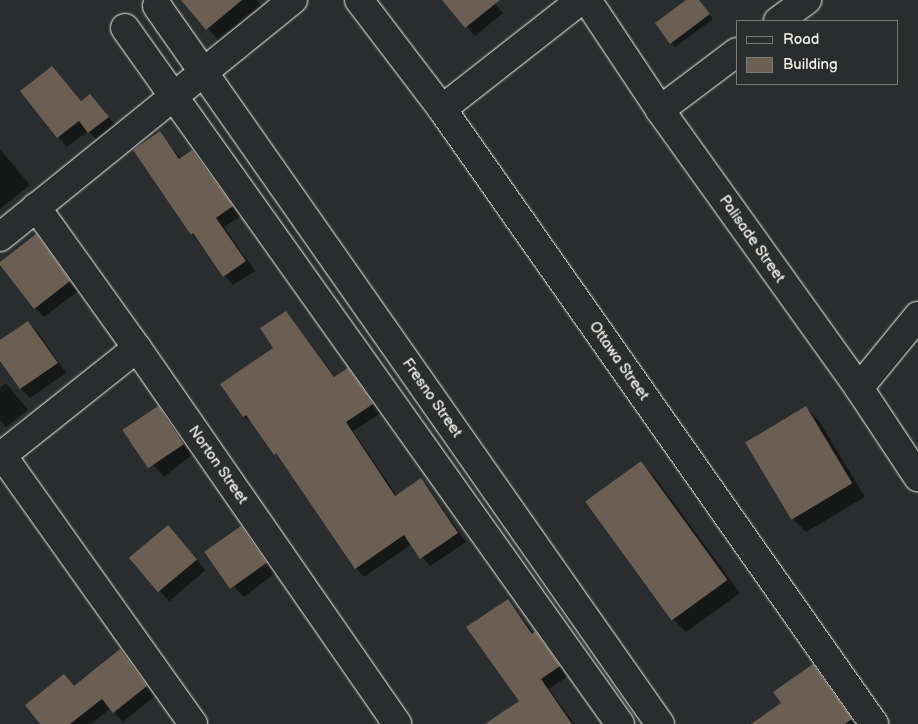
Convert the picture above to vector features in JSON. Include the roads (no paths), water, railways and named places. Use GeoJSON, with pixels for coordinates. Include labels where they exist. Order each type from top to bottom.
{"type":"FeatureCollection","features":[{"type":"Feature","properties":{"kind":"street"},"geometry":{"type":"LineString","coordinates":[[0,236],[293,0]]}},
{"type":"Feature","properties":{"kind":"street","name":"Ottawa Street"},"geometry":{"type":"LineString","coordinates":[[359,0],[442,110],[874,724]]}},
{"type":"Feature","properties":{"kind":"street"},"geometry":{"type":"LineString","coordinates":[[442,110],[581,0]]}},
{"type":"Feature","properties":{"kind":"street","name":"Palisade Street"},"geometry":{"type":"LineString","coordinates":[[587,0],[660,110],[858,388],[918,477]]}},
{"type":"Feature","properties":{"kind":"street"},"geometry":{"type":"LineString","coordinates":[[779,20],[806,0]]}},
{"type":"Feature","properties":{"kind":"street","name":"Fresno Street"},"geometry":{"type":"LineString","coordinates":[[157,6],[660,724]]}},
{"type":"Feature","properties":{"kind":"street"},"geometry":{"type":"LineString","coordinates":[[125,28],[176,96],[620,724]]}},
{"type":"Feature","properties":{"kind":"street"},"geometry":{"type":"LineString","coordinates":[[660,110],[736,53]]}},
{"type":"Feature","properties":{"kind":"street","name":"Norton Street"},"geometry":{"type":"LineString","coordinates":[[36,207],[137,348],[397,724]]}},
{"type":"Feature","properties":{"kind":"street"},"geometry":{"type":"LineString","coordinates":[[858,388],[918,316]]}},
{"type":"Feature","properties":{"kind":"street"},"geometry":{"type":"LineString","coordinates":[[137,348],[1,456],[193,724]]}}]}
